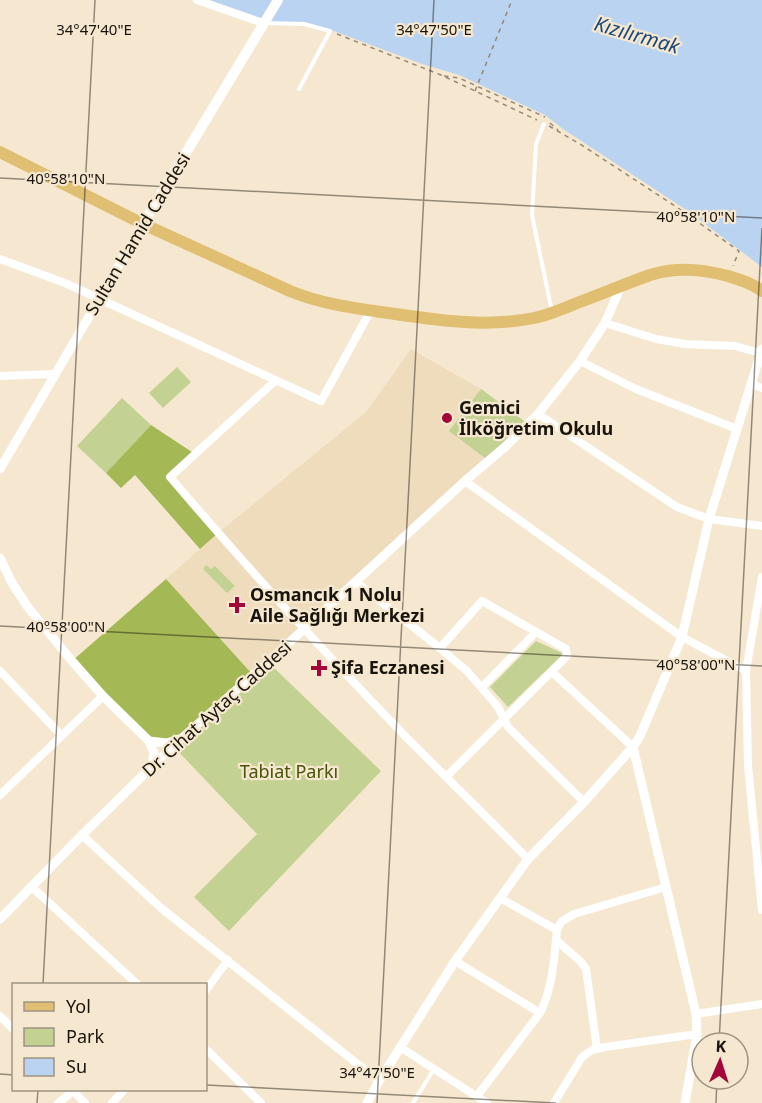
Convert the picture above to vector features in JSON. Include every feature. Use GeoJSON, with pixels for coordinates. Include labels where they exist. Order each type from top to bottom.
{"type":"FeatureCollection","features":[{"type":"Feature","properties":{"kind":"main road","name":"Sultan Hamid Caddesi"},"geometry":{"type":"LineString","coordinates":[[143,224],[278,0]]}},
{"type":"Feature","properties":{"kind":"main road"},"geometry":{"type":"LineString","coordinates":[[0,152],[143,224],[304,297],[339,305],[454,322],[516,321],[552,313],[657,273],[684,269],[701,270],[734,278],[752,284],[762,291]]}},
{"type":"Feature","properties":{"kind":"street"},"geometry":{"type":"LineString","coordinates":[[197,0],[263,23]]}},
{"type":"Feature","properties":{"kind":"street","name":"Sultan Hamid Caddesi"},"geometry":{"type":"LineString","coordinates":[[0,469],[143,224]]}},
{"type":"Feature","properties":{"kind":"street"},"geometry":{"type":"LineString","coordinates":[[0,259],[65,283],[321,401],[370,310]]}},
{"type":"Feature","properties":{"kind":"street","name":"Dr. Cihat Aytaç Caddesi"},"geometry":{"type":"LineString","coordinates":[[0,919],[152,767],[506,446],[538,414],[579,361],[605,322],[621,286]]}},
{"type":"Feature","properties":{"kind":"street"},"geometry":{"type":"LineString","coordinates":[[367,1103],[378,1081],[455,961],[528,859],[584,802],[633,747],[645,725],[682,637],[709,519],[761,351],[735,346],[685,344],[656,339],[605,322]]}},
{"type":"Feature","properties":{"kind":"street"},"geometry":{"type":"LineString","coordinates":[[579,361],[636,389],[737,429]]}},
{"type":"Feature","properties":{"kind":"street"},"geometry":{"type":"LineString","coordinates":[[0,376],[55,374]]}},
{"type":"Feature","properties":{"kind":"street"},"geometry":{"type":"LineString","coordinates":[[275,381],[170,477],[304,629],[528,859]]}},
{"type":"Feature","properties":{"kind":"street"},"geometry":{"type":"LineString","coordinates":[[751,384],[762,388]]}},
{"type":"Feature","properties":{"kind":"street"},"geometry":{"type":"LineString","coordinates":[[538,414],[667,501],[709,519],[762,526]]}},
{"type":"Feature","properties":{"kind":"street"},"geometry":{"type":"LineString","coordinates":[[465,482],[682,637],[747,671]]}},
{"type":"Feature","properties":{"kind":"street"},"geometry":{"type":"LineString","coordinates":[[0,558],[27,606],[103,696],[149,741],[154,753],[152,767]]}},
{"type":"Feature","properties":{"kind":"street"},"geometry":{"type":"LineString","coordinates":[[762,577],[747,671],[748,766],[762,910]]}},
{"type":"Feature","properties":{"kind":"street"},"geometry":{"type":"LineString","coordinates":[[356,582],[467,671],[498,707],[508,727],[584,802]]}},
{"type":"Feature","properties":{"kind":"street"},"geometry":{"type":"LineString","coordinates":[[440,648],[482,601],[566,649],[567,656],[446,777]]}},
{"type":"Feature","properties":{"kind":"street"},"geometry":{"type":"LineString","coordinates":[[482,687],[536,632]]}},
{"type":"Feature","properties":{"kind":"street"},"geometry":{"type":"LineString","coordinates":[[0,671],[61,735]]}},
{"type":"Feature","properties":{"kind":"street"},"geometry":{"type":"LineString","coordinates":[[552,672],[633,747],[696,1014],[697,1031]]}},
{"type":"Feature","properties":{"kind":"street"},"geometry":{"type":"LineString","coordinates":[[0,795],[103,696]]}},
{"type":"Feature","properties":{"kind":"street"},"geometry":{"type":"LineString","coordinates":[[149,741],[171,742],[183,738]]}},
{"type":"Feature","properties":{"kind":"street"},"geometry":{"type":"LineString","coordinates":[[82,835],[161,908],[378,1081]]}},
{"type":"Feature","properties":{"kind":"street"},"geometry":{"type":"LineString","coordinates":[[32,887],[136,983]]}},
{"type":"Feature","properties":{"kind":"street"},"geometry":{"type":"LineString","coordinates":[[477,1096],[540,1013],[547,999],[557,930],[561,922],[574,914],[666,887]]}},
{"type":"Feature","properties":{"kind":"street"},"geometry":{"type":"LineString","coordinates":[[500,898],[557,930]]}},
{"type":"Feature","properties":{"kind":"street"},"geometry":{"type":"LineString","coordinates":[[556,940],[586,969],[597,1049]]}},
{"type":"Feature","properties":{"kind":"street"},"geometry":{"type":"LineString","coordinates":[[207,989],[228,960]]}},
{"type":"Feature","properties":{"kind":"street"},"geometry":{"type":"LineString","coordinates":[[455,961],[540,1013]]}},
{"type":"Feature","properties":{"kind":"street"},"geometry":{"type":"LineString","coordinates":[[696,1014],[762,1004]]}},
{"type":"Feature","properties":{"kind":"street"},"geometry":{"type":"LineString","coordinates":[[0,1016],[12,1028]]}},
{"type":"Feature","properties":{"kind":"street"},"geometry":{"type":"LineString","coordinates":[[554,1103],[582,1057],[592,1050],[690,1035]]}},
{"type":"Feature","properties":{"kind":"street"},"geometry":{"type":"LineString","coordinates":[[400,1047],[487,1103]]}},
{"type":"Feature","properties":{"kind":"street"},"geometry":{"type":"LineString","coordinates":[[207,1050],[261,1103]]}},
{"type":"Feature","properties":{"kind":"street"},"geometry":{"type":"LineString","coordinates":[[685,1103],[690,1074]]}},
{"type":"Feature","properties":{"kind":"street"},"geometry":{"type":"LineString","coordinates":[[58,1103],[72,1091]]}},
{"type":"Feature","properties":{"kind":"street"},"geometry":{"type":"LineString","coordinates":[[74,1091],[85,1103]]}},
{"type":"Feature","properties":{"kind":"street"},"geometry":{"type":"LineString","coordinates":[[112,1103],[122,1091]]}},
{"type":"Feature","properties":{"kind":"lane"},"geometry":{"type":"LineString","coordinates":[[263,23],[304,24],[330,32],[299,89]]}},
{"type":"Feature","properties":{"kind":"lane"},"geometry":{"type":"LineString","coordinates":[[544,124],[536,144],[532,215],[552,313]]}},
{"type":"Feature","properties":{"kind":"lane"},"geometry":{"type":"LineString","coordinates":[[413,1103],[434,1069]]}},
{"type":"Feature","properties":{"kind":"path"},"geometry":{"type":"LineString","coordinates":[[474,92],[512,0]]}},
{"type":"Feature","properties":{"kind":"path"},"geometry":{"type":"LineString","coordinates":[[330,32],[441,75],[561,132],[675,206],[739,251],[734,264]]}},
{"type":"Feature","properties":{"kind":"path"},"geometry":{"type":"LineString","coordinates":[[441,75],[459,78],[543,116],[561,132]]}},
{"type":"Feature","properties":{"kind":"shaded area"},"geometry":{"type":"Polygon","coordinates":[[[411,349],[481,389],[528,424],[253,675],[166,579],[218,533],[366,412],[411,349]]]}},
{"type":"Feature","properties":{"kind":"green space"},"geometry":{"type":"Polygon","coordinates":[[[177,367],[191,382],[163,408],[149,393],[177,367]]]}},
{"type":"Feature","properties":{"kind":"green space"},"geometry":{"type":"Polygon","coordinates":[[[481,389],[528,424],[489,461],[449,431],[481,389]]]}},
{"type":"Feature","properties":{"kind":"green space"},"geometry":{"type":"Polygon","coordinates":[[[122,398],[151,425],[106,473],[77,446],[122,398]]]}},
{"type":"Feature","properties":{"kind":"green space"},"geometry":{"type":"Polygon","coordinates":[[[151,425],[195,454],[170,477],[218,533],[200,549],[135,475],[121,488],[106,473],[151,425]]]}},
{"type":"Feature","properties":{"kind":"green space"},"geometry":{"type":"Polygon","coordinates":[[[206,565],[211,569],[215,566],[235,586],[227,593],[203,569],[206,565]]]}},
{"type":"Feature","properties":{"kind":"green space"},"geometry":{"type":"Polygon","coordinates":[[[166,579],[253,675],[183,738],[149,741],[72,661],[166,579]]]}},
{"type":"Feature","properties":{"kind":"green space"},"geometry":{"type":"Polygon","coordinates":[[[536,641],[562,653],[561,656],[508,707],[490,687],[536,641]]]}},
{"type":"Feature","properties":{"kind":"green space","name":"Tabiat Parkı"},"geometry":{"type":"Polygon","coordinates":[[[268,662],[381,771],[229,931],[194,897],[257,834],[173,746],[268,662]]]}},
{"type":"Feature","properties":{"kind":"water","name":"Kızılırmak"},"geometry":{"type":"Polygon","coordinates":[[[210,0],[762,0],[762,267],[688,211],[545,115],[459,75],[422,64],[331,30],[263,23],[210,0]]]}},
{"type":"Feature","properties":{"kind":"place","name":"Gemici İlköğretim Okulu"},"geometry":{"type":"Point","coordinates":[447,418]}},
{"type":"Feature","properties":{"kind":"place","name":"Osmancık 1 Nolu Aile Sağlığı Merkezi"},"geometry":{"type":"Point","coordinates":[237,605]}},
{"type":"Feature","properties":{"kind":"place","name":"Şifa Eczanesi"},"geometry":{"type":"Point","coordinates":[319,668]}}]}
